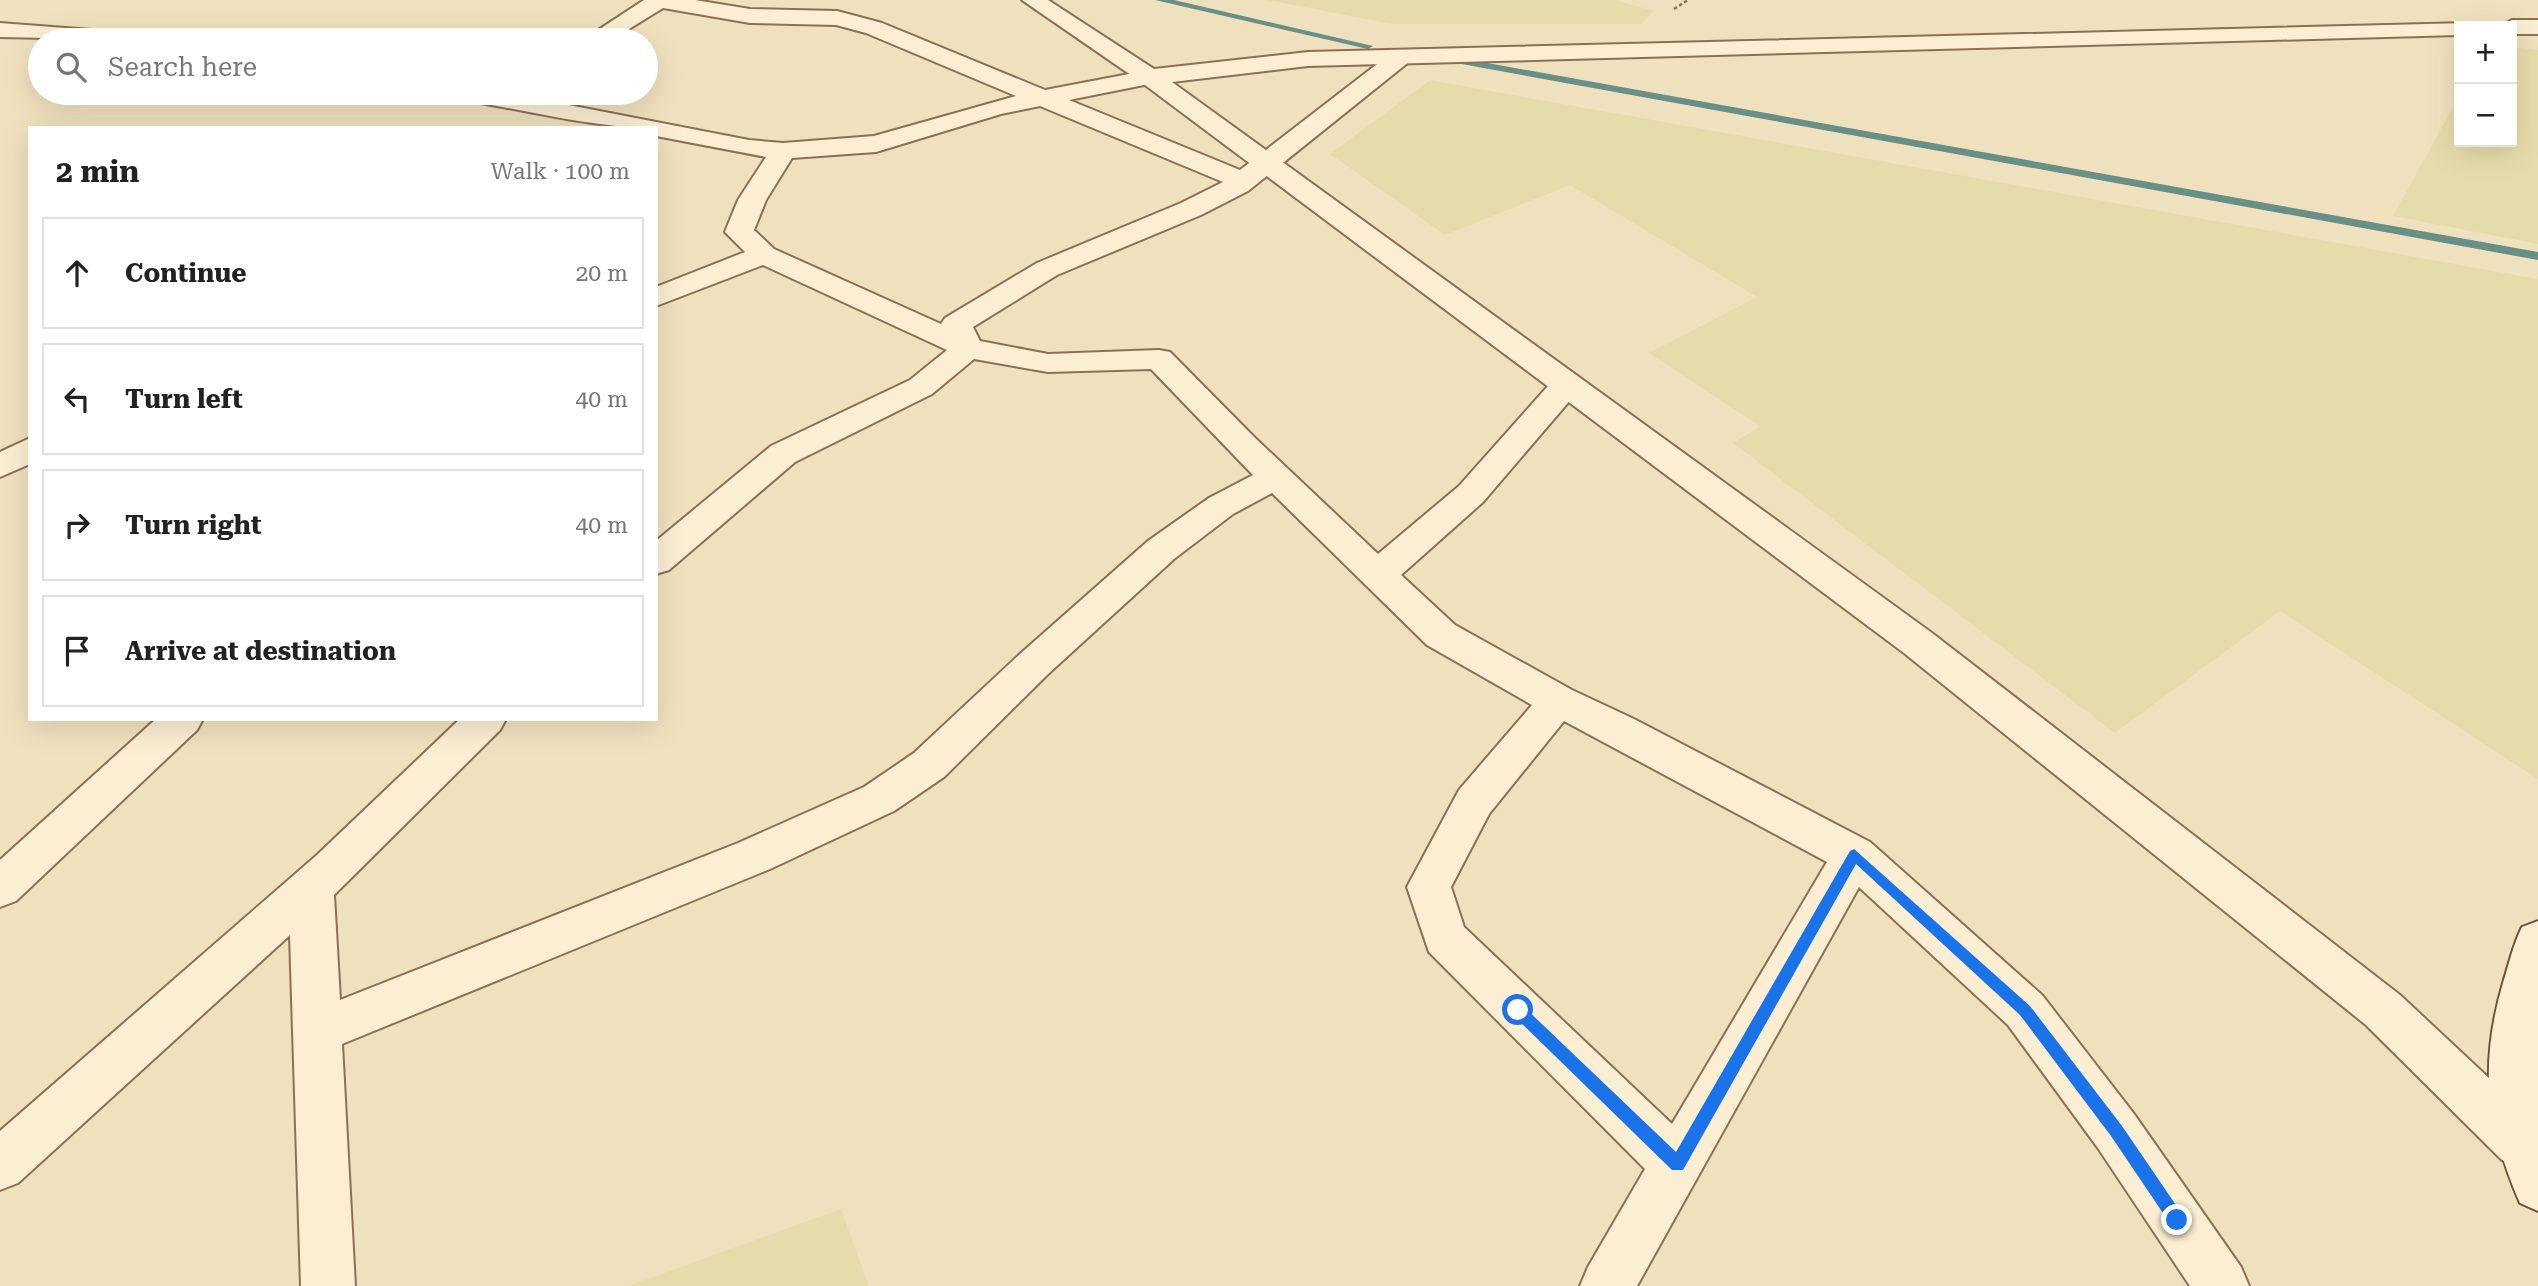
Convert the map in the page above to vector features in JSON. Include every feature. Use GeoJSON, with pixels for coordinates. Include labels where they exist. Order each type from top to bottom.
{"type":"FeatureCollection","features":[{"type":"Feature","properties":{"kind":"street"},"geometry":{"type":"LineString","coordinates":[[614,28],[658,0],[750,16],[837,18],[874,28],[1041,98],[1254,172]]}},
{"type":"Feature","properties":{"kind":"street"},"geometry":{"type":"LineString","coordinates":[[1033,0],[1066,19],[1150,77],[1254,172],[1567,384],[1918,643],[2372,1002],[2529,1164]]}},
{"type":"Feature","properties":{"kind":"street"},"geometry":{"type":"LineString","coordinates":[[2517,27],[2538,27]]}},
{"type":"Feature","properties":{"kind":"street"},"geometry":{"type":"LineString","coordinates":[[659,131],[749,148],[783,151],[876,144],[996,107],[1041,98],[1150,77],[1308,59],[2454,28]]}},
{"type":"Feature","properties":{"kind":"street"},"geometry":{"type":"LineString","coordinates":[[0,30],[28,32]]}},
{"type":"Feature","properties":{"kind":"street"},"geometry":{"type":"LineString","coordinates":[[968,348],[956,324],[1047,269],[1191,209],[1254,172],[1402,56]]}},
{"type":"Feature","properties":{"kind":"street"},"geometry":{"type":"LineString","coordinates":[[534,105],[635,126]]}},
{"type":"Feature","properties":{"kind":"street"},"geometry":{"type":"LineString","coordinates":[[783,151],[752,200],[739,232],[764,255],[968,348],[1048,363],[1159,359],[1276,477],[1441,635],[1558,701],[1620,730],[1854,855],[2025,1010],[2116,1131],[2222,1286]]}},
{"type":"Feature","properties":{"kind":"street"},"geometry":{"type":"LineString","coordinates":[[658,296],[764,255]]}},
{"type":"Feature","properties":{"kind":"street"},"geometry":{"type":"LineString","coordinates":[[658,559],[783,454],[921,387],[968,348]]}},
{"type":"Feature","properties":{"kind":"street"},"geometry":{"type":"LineString","coordinates":[[1378,575],[1471,494],[1567,384]]}},
{"type":"Feature","properties":{"kind":"street"},"geometry":{"type":"LineString","coordinates":[[0,466],[28,450]]}},
{"type":"Feature","properties":{"kind":"street"},"geometry":{"type":"LineString","coordinates":[[318,1031],[754,856],[879,799],[929,765],[1034,664],[1161,550],[1221,506],[1276,477]]}},
{"type":"Feature","properties":{"kind":"street"},"geometry":{"type":"LineString","coordinates":[[1558,701],[1475,802],[1429,887],[1445,938],[1677,1164]]}},
{"type":"Feature","properties":{"kind":"street"},"geometry":{"type":"LineString","coordinates":[[0,888],[181,721]]}},
{"type":"Feature","properties":{"kind":"street"},"geometry":{"type":"LineString","coordinates":[[0,1165],[311,888],[484,721]]}},
{"type":"Feature","properties":{"kind":"street"},"geometry":{"type":"LineString","coordinates":[[1607,1286],[1854,855]]}},
{"type":"Feature","properties":{"kind":"street"},"geometry":{"type":"LineString","coordinates":[[311,888],[328,1286]]}},
{"type":"Feature","properties":{"kind":"street"},"geometry":{"type":"LineString","coordinates":[[2529,1164],[2512,1085],[2514,1038],[2538,941]]}},
{"type":"Feature","properties":{"kind":"shaded area"},"geometry":{"type":"Polygon","coordinates":[[[1267,0],[1615,0],[1654,11],[1641,24],[1392,24],[1267,0]]]}},
{"type":"Feature","properties":{"kind":"shaded area"},"geometry":{"type":"Polygon","coordinates":[[[2517,48],[2538,50],[2538,244],[2393,216],[2454,105],[2454,147],[2517,147],[2517,48]]]}},
{"type":"Feature","properties":{"kind":"shaded area"},"geometry":{"type":"Polygon","coordinates":[[[1430,80],[2538,279],[2538,779],[2280,611],[2115,733],[1733,443],[1760,426],[1649,353],[1757,297],[1570,185],[1445,235],[1330,154],[1430,80]]]}},
{"type":"Feature","properties":{"kind":"shaded area"},"geometry":{"type":"Polygon","coordinates":[[[841,1209],[869,1286],[628,1286],[841,1209]]]}},
{"type":"Feature","properties":{"kind":"waterway"},"geometry":{"type":"LineString","coordinates":[[1160,0],[1368,46]]}},
{"type":"Feature","properties":{"kind":"waterway"},"geometry":{"type":"LineString","coordinates":[[1460,61],[2538,256]]}},
{"type":"Feature","properties":{"kind":"route"},"geometry":{"type":"LineString","coordinates":[[1518,1010],[1677,1164],[1854,855],[2025,1010],[2116,1131],[2177,1220]]}}]}
